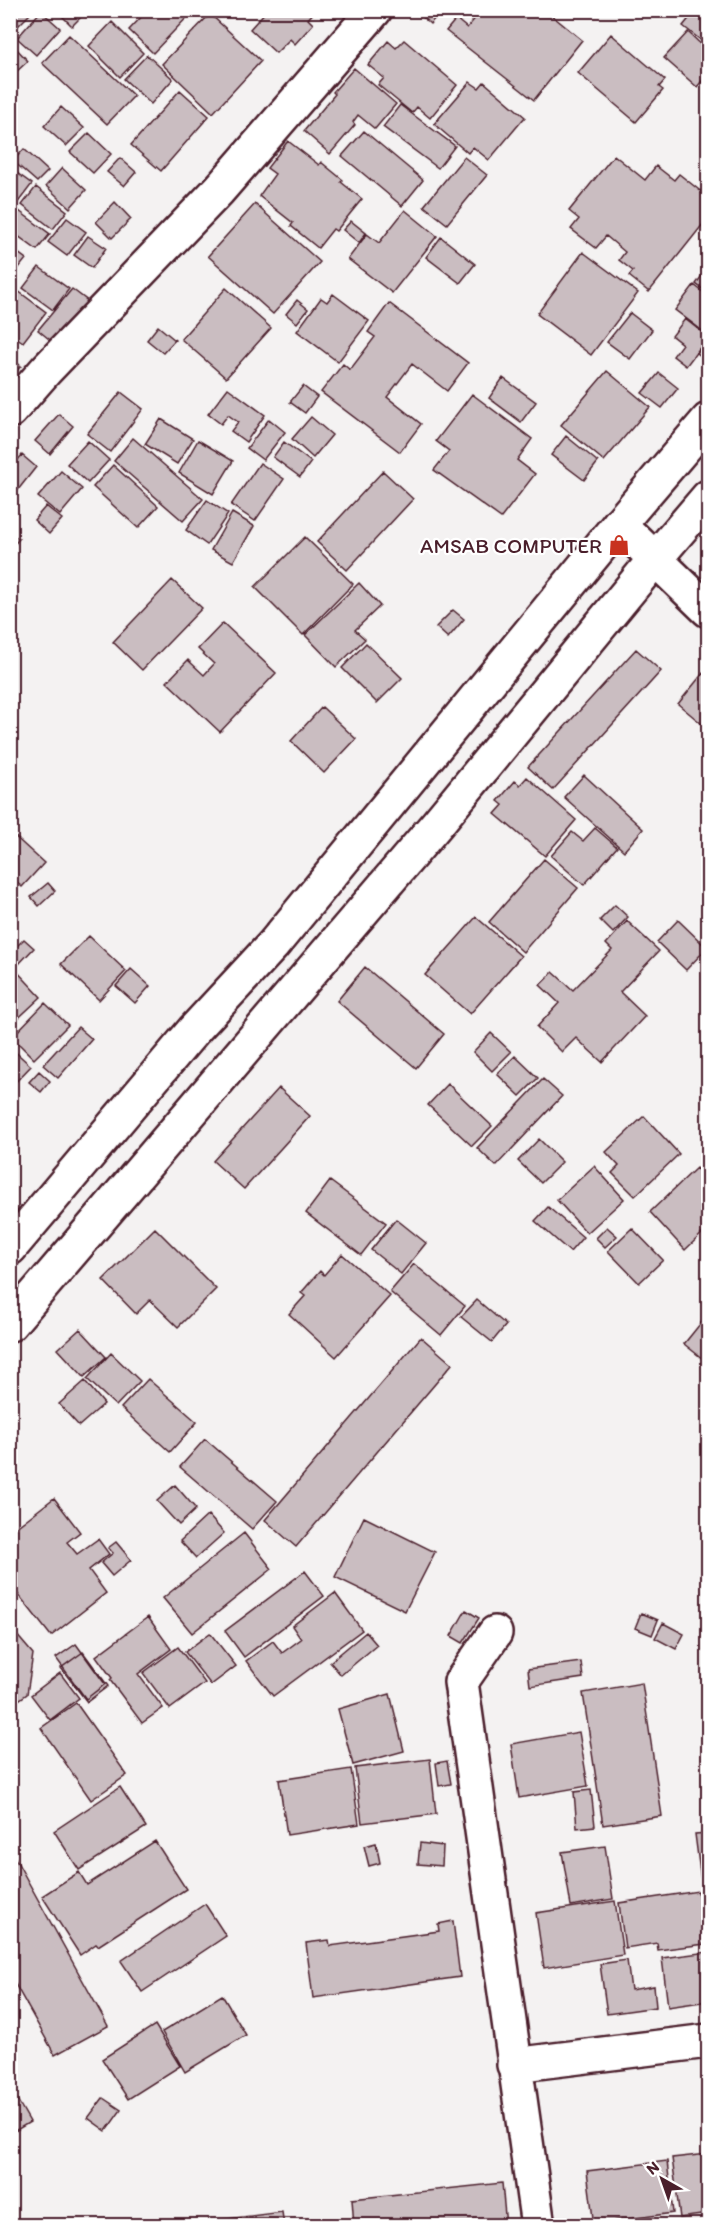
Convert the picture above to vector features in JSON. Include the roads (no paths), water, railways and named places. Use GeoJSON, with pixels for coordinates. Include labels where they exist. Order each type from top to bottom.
{"type":"FeatureCollection","features":[{"type":"Feature","properties":{"kind":"main road"},"geometry":{"type":"LineString","coordinates":[[10,411],[46,370],[219,190],[375,10]]}},
{"type":"Feature","properties":{"kind":"main road"},"geometry":{"type":"LineString","coordinates":[[10,1248],[194,1030],[273,945],[619,524],[708,420]]}},
{"type":"Feature","properties":{"kind":"main road"},"geometry":{"type":"LineString","coordinates":[[10,1324],[437,824],[708,497]]}},
{"type":"Feature","properties":{"kind":"main road"},"geometry":{"type":"LineString","coordinates":[[619,524],[708,610]]}},
{"type":"Feature","properties":{"kind":"main road"},"geometry":{"type":"LineString","coordinates":[[495,1633],[461,1682],[538,2226]]}},
{"type":"Feature","properties":{"kind":"main road"},"geometry":{"type":"LineString","coordinates":[[514,2065],[708,2041]]}},
{"type":"Feature","properties":{"kind":"place","name":"AMSAB COMPUTER"},"geometry":{"type":"Point","coordinates":[619,545]}}]}
